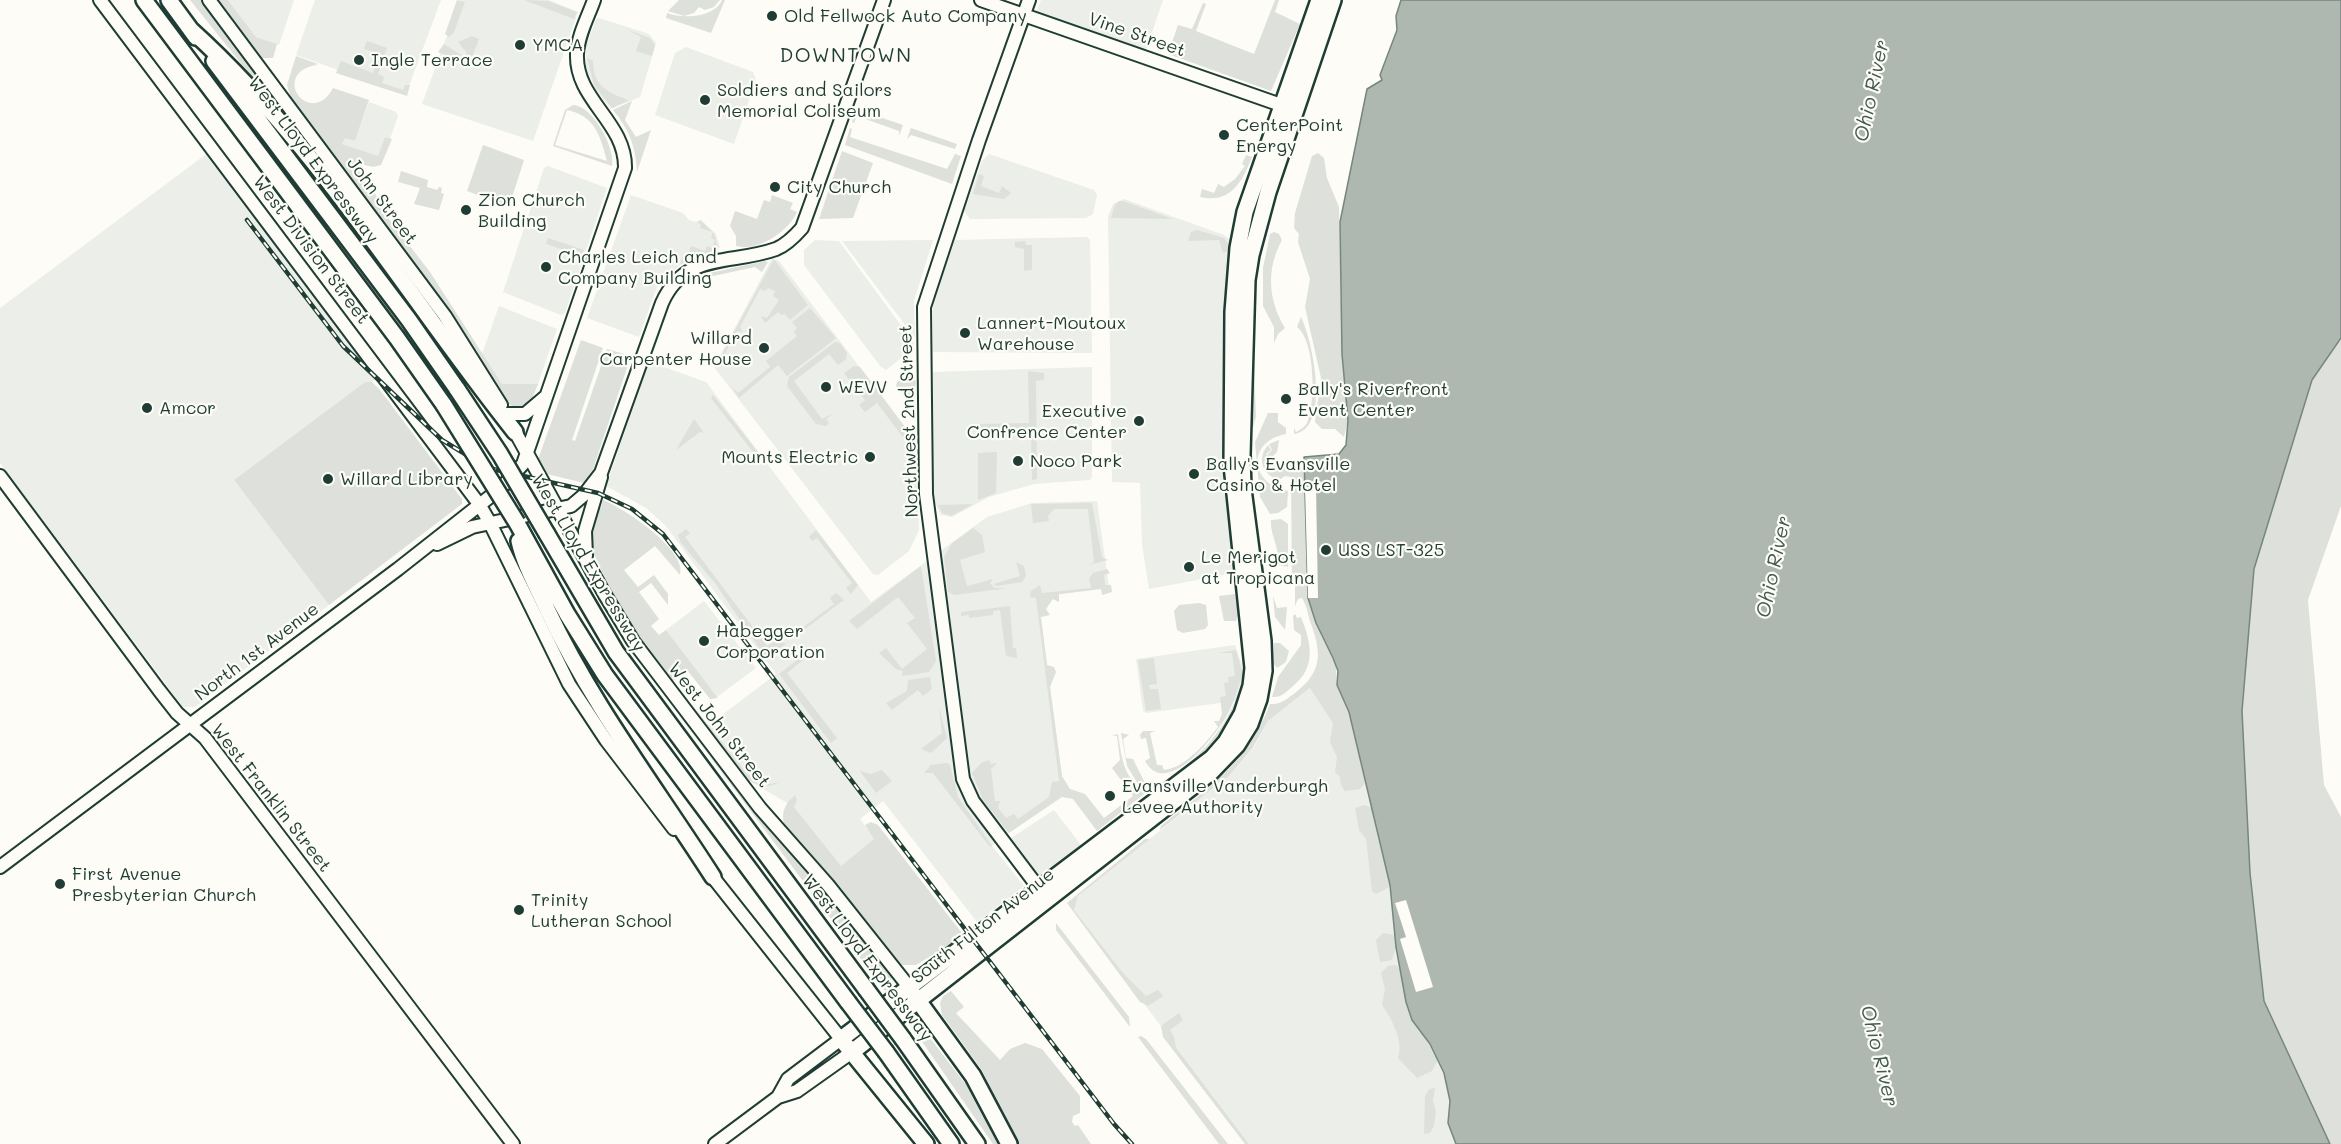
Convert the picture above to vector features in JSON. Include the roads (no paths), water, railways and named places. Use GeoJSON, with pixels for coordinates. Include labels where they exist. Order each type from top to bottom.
{"type":"FeatureCollection","features":[{"type":"Feature","properties":{"kind":"highway"},"geometry":{"type":"LineString","coordinates":[[144,0],[398,338],[444,405],[517,523],[605,675],[886,1052],[951,1144]]}},
{"type":"Feature","properties":{"kind":"highway"},"geometry":{"type":"LineString","coordinates":[[168,0],[261,111],[323,176],[515,432]]}},
{"type":"Feature","properties":{"kind":"highway"},"geometry":{"type":"LineString","coordinates":[[1228,747],[1249,696],[1253,659],[1232,465],[1235,276],[1245,212],[1319,0]]}},
{"type":"Feature","properties":{"kind":"highway"},"geometry":{"type":"LineString","coordinates":[[1228,747],[1244,735],[1255,711],[1264,671],[1263,641],[1243,489],[1242,455],[1250,263],[1254,238],[1268,192],[1334,0]]}},
{"type":"Feature","properties":{"kind":"highway","name":"West Lloyd Expressway"},"geometry":{"type":"LineString","coordinates":[[261,111],[409,320],[500,454],[616,652],[903,1039],[977,1144]]}},
{"type":"Feature","properties":{"kind":"highway"},"geometry":{"type":"LineString","coordinates":[[517,523],[520,544],[528,567],[590,692],[713,877]]}},
{"type":"Feature","properties":{"kind":"highway","name":"South Fulton Avenue"},"geometry":{"type":"LineString","coordinates":[[841,1039],[909,987],[1044,895],[1211,772],[1228,747]]}},
{"type":"Feature","properties":{"kind":"highway","name":"South Fulton Avenue"},"geometry":{"type":"LineString","coordinates":[[852,1052],[919,1001],[1044,895]]}},
{"type":"Feature","properties":{"kind":"highway"},"geometry":{"type":"LineString","coordinates":[[909,987],[973,1076],[1009,1144]]}},
{"type":"Feature","properties":{"kind":"highway"},"geometry":{"type":"LineString","coordinates":[[841,1039],[926,1144]]}},
{"type":"Feature","properties":{"kind":"main road","name":"West Division Street"},"geometry":{"type":"LineString","coordinates":[[100,0],[479,504],[569,684],[613,749],[841,1039]]}},
{"type":"Feature","properties":{"kind":"main road","name":"John Street"},"geometry":{"type":"LineString","coordinates":[[209,0],[445,316],[507,414],[515,432]]}},
{"type":"Feature","properties":{"kind":"main road"},"geometry":{"type":"LineString","coordinates":[[587,563],[585,531],[601,473],[670,287],[682,275],[697,266],[777,248],[802,228],[884,0]]}},
{"type":"Feature","properties":{"kind":"main road","name":"Vine Street"},"geometry":{"type":"LineString","coordinates":[[981,0],[1281,105]]}},
{"type":"Feature","properties":{"kind":"main road","name":"Northwest 2nd Street"},"geometry":{"type":"LineString","coordinates":[[1029,0],[925,301],[925,471],[963,779],[973,801],[1044,895]]}},
{"type":"Feature","properties":{"kind":"main road"},"geometry":{"type":"LineString","coordinates":[[528,456],[625,168],[624,152],[617,133],[591,100],[582,82],[577,56],[578,44],[593,3]]}},
{"type":"Feature","properties":{"kind":"main road"},"geometry":{"type":"LineString","coordinates":[[507,414],[520,415],[529,412],[548,394]]}},
{"type":"Feature","properties":{"kind":"main road","name":"West John Street"},"geometry":{"type":"LineString","coordinates":[[515,432],[620,621],[653,669],[760,808],[828,885],[909,987]]}},
{"type":"Feature","properties":{"kind":"main road","name":"North 1st Avenue"},"geometry":{"type":"LineString","coordinates":[[0,867],[398,569],[501,488],[528,456]]}},
{"type":"Feature","properties":{"kind":"main road"},"geometry":{"type":"LineString","coordinates":[[398,569],[451,536],[490,523],[558,509],[578,500],[601,473]]}},
{"type":"Feature","properties":{"kind":"main road","name":"West Franklin Street"},"geometry":{"type":"LineString","coordinates":[[0,476],[159,690],[189,725],[205,738],[513,1144]]}},
{"type":"Feature","properties":{"kind":"main road","name":"South Fulton Avenue"},"geometry":{"type":"LineString","coordinates":[[778,1097],[788,1079],[841,1039]]}},
{"type":"Feature","properties":{"kind":"main road","name":"South Fulton Avenue"},"geometry":{"type":"LineString","coordinates":[[778,1097],[797,1091],[852,1052]]}},
{"type":"Feature","properties":{"kind":"main road"},"geometry":{"type":"LineString","coordinates":[[715,1144],[778,1097]]}},
{"type":"Feature","properties":{"kind":"water","name":"Ohio River"},"geometry":{"type":"Polygon","coordinates":[[[1401,0],[2341,0],[2341,338],[2312,380],[2254,569],[2242,711],[2250,873],[2264,1001],[2330,1144],[1456,1144],[1448,1123],[1450,1101],[1444,1073],[1430,1044],[1412,1020],[1406,1002],[1396,947],[1390,885],[1349,712],[1337,685],[1338,671],[1316,623],[1308,598],[1304,457],[1339,454],[1346,445],[1348,420],[1342,354],[1340,222],[1367,89],[1382,80],[1380,75],[1397,30],[1396,16],[1401,0]]]}},
{"type":"Feature","properties":{"kind":"railway"},"geometry":{"type":"LineString","coordinates":[[247,220],[343,346],[442,440],[488,468],[598,493],[632,509],[663,534],[1114,1124],[1132,1144]]}},
{"type":"Feature","properties":{"kind":"place","name":"Old Fellwock Auto Company"},"geometry":{"type":"Point","coordinates":[772,16]}},
{"type":"Feature","properties":{"kind":"place","name":"YMCA"},"geometry":{"type":"Point","coordinates":[520,45]}},
{"type":"Feature","properties":{"kind":"place","name":"Ingle Terrace"},"geometry":{"type":"Point","coordinates":[359,60]}},
{"type":"Feature","properties":{"kind":"place","name":"Soldiers and Sailors Memorial Coliseum"},"geometry":{"type":"Point","coordinates":[705,100]}},
{"type":"Feature","properties":{"kind":"place","name":"CenterPoint Energy"},"geometry":{"type":"Point","coordinates":[1224,135]}},
{"type":"Feature","properties":{"kind":"place","name":"City Church"},"geometry":{"type":"Point","coordinates":[775,187]}},
{"type":"Feature","properties":{"kind":"place","name":"Zion Church Building"},"geometry":{"type":"Point","coordinates":[466,210]}},
{"type":"Feature","properties":{"kind":"place","name":"Charles Leich and Company Building"},"geometry":{"type":"Point","coordinates":[546,267]}},
{"type":"Feature","properties":{"kind":"place","name":"Lannert-Moutoux Warehouse"},"geometry":{"type":"Point","coordinates":[965,333]}},
{"type":"Feature","properties":{"kind":"place","name":"Willard Carpenter House"},"geometry":{"type":"Point","coordinates":[764,348]}},
{"type":"Feature","properties":{"kind":"place","name":"WEVV"},"geometry":{"type":"Point","coordinates":[826,387]}},
{"type":"Feature","properties":{"kind":"place","name":"Bally's Riverfront Event Center"},"geometry":{"type":"Point","coordinates":[1286,399]}},
{"type":"Feature","properties":{"kind":"place","name":"Amcor"},"geometry":{"type":"Point","coordinates":[147,408]}},
{"type":"Feature","properties":{"kind":"place","name":"Executive Confrence Center"},"geometry":{"type":"Point","coordinates":[1139,421]}},
{"type":"Feature","properties":{"kind":"place","name":"Mounts Electric"},"geometry":{"type":"Point","coordinates":[870,457]}},
{"type":"Feature","properties":{"kind":"place","name":"Noco Park"},"geometry":{"type":"Point","coordinates":[1018,461]}},
{"type":"Feature","properties":{"kind":"place","name":"Bally's Evansville Casino & Hotel"},"geometry":{"type":"Point","coordinates":[1194,474]}},
{"type":"Feature","properties":{"kind":"place","name":"Willard Library"},"geometry":{"type":"Point","coordinates":[328,479]}},
{"type":"Feature","properties":{"kind":"place","name":"USS LST-325"},"geometry":{"type":"Point","coordinates":[1326,550]}},
{"type":"Feature","properties":{"kind":"place","name":"Le Merigot at Tropicana"},"geometry":{"type":"Point","coordinates":[1189,567]}},
{"type":"Feature","properties":{"kind":"place","name":"Habegger Corporation"},"geometry":{"type":"Point","coordinates":[704,641]}},
{"type":"Feature","properties":{"kind":"place","name":"Evansville Vanderburgh Levee Authority"},"geometry":{"type":"Point","coordinates":[1110,796]}},
{"type":"Feature","properties":{"kind":"place","name":"First Avenue Presbyterian Church"},"geometry":{"type":"Point","coordinates":[60,884]}},
{"type":"Feature","properties":{"kind":"place","name":"Trinity Lutheran School"},"geometry":{"type":"Point","coordinates":[519,910]}},
{"type":"Feature","properties":{"kind":"district","name":"DOWNTOWN"},"geometry":{"type":"Point","coordinates":[846,56]}}]}
